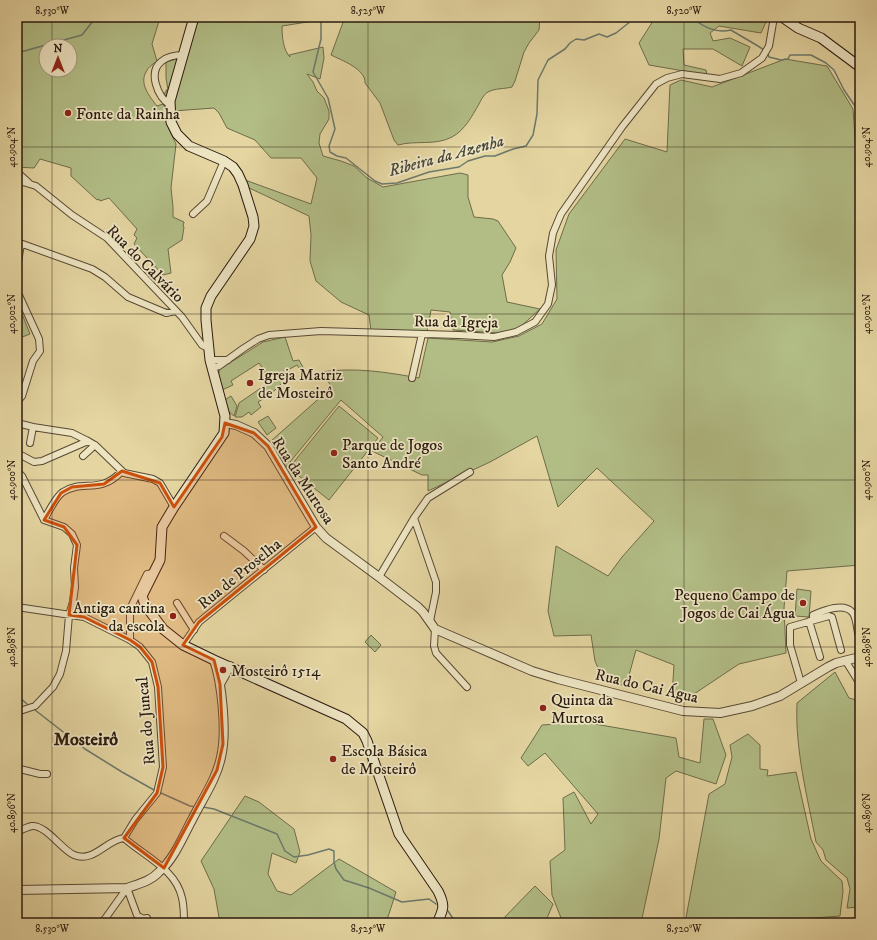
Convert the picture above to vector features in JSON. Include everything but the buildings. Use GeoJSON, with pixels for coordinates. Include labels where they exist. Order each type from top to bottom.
{"type":"FeatureCollection","features":[{"type":"Feature","properties":{"kind":"main road"},"geometry":{"type":"LineString","coordinates":[[194,17],[170,105],[170,117],[175,130],[183,141],[196,150],[224,161],[238,174],[249,205],[254,226],[250,238],[208,303],[206,316],[208,348],[211,364],[224,410],[225,423],[222,436],[162,527],[161,554],[153,575],[142,596],[145,605],[163,629],[183,645],[346,719],[363,733],[371,749],[400,834],[438,891],[442,900],[443,910],[437,923]]}},
{"type":"Feature","properties":{"kind":"main road"},"geometry":{"type":"LineString","coordinates":[[782,17],[798,28],[821,38],[860,67]]}},
{"type":"Feature","properties":{"kind":"street","name":"Rua da Igreja"},"geometry":{"type":"LineString","coordinates":[[211,364],[219,366],[251,343],[269,335],[321,331],[494,337],[516,332],[535,322],[548,304],[552,285],[549,256],[553,233],[561,214],[640,104],[656,84],[667,78],[682,74],[720,79],[741,73],[762,58],[769,46],[774,17]]}},
{"type":"Feature","properties":{"kind":"street"},"geometry":{"type":"LineString","coordinates":[[170,105],[165,102],[158,90],[155,81],[156,72],[162,61],[178,55],[183,55]]}},
{"type":"Feature","properties":{"kind":"street"},"geometry":{"type":"LineString","coordinates":[[193,214],[207,201],[224,161]]}},
{"type":"Feature","properties":{"kind":"street","name":"Rua do Calvário"},"geometry":{"type":"LineString","coordinates":[[17,172],[30,184],[36,186],[72,215],[107,238],[182,317],[202,344],[208,348]]}},
{"type":"Feature","properties":{"kind":"street"},"geometry":{"type":"LineString","coordinates":[[17,185],[23,182],[30,184]]}},
{"type":"Feature","properties":{"kind":"street"},"geometry":{"type":"LineString","coordinates":[[17,268],[19,243],[92,269],[105,277],[128,297],[166,313],[176,311]]}},
{"type":"Feature","properties":{"kind":"street"},"geometry":{"type":"LineString","coordinates":[[17,280],[18,293],[39,339],[40,351],[33,361],[22,396],[17,402]]}},
{"type":"Feature","properties":{"kind":"street"},"geometry":{"type":"LineString","coordinates":[[412,378],[422,334]]}},
{"type":"Feature","properties":{"kind":"street"},"geometry":{"type":"LineString","coordinates":[[17,423],[72,433],[94,445],[124,473],[154,479],[160,483],[174,507]]}},
{"type":"Feature","properties":{"kind":"street","name":"Rua da Murtosa"},"geometry":{"type":"LineString","coordinates":[[225,423],[236,425],[254,433],[268,446],[316,527],[326,538],[418,607],[430,621]]}},
{"type":"Feature","properties":{"kind":"street"},"geometry":{"type":"LineString","coordinates":[[30,444],[33,427]]}},
{"type":"Feature","properties":{"kind":"street"},"geometry":{"type":"LineString","coordinates":[[17,454],[34,462],[42,461],[88,442]]}},
{"type":"Feature","properties":{"kind":"street"},"geometry":{"type":"LineString","coordinates":[[83,456],[94,445]]}},
{"type":"Feature","properties":{"kind":"street"},"geometry":{"type":"LineString","coordinates":[[44,520],[61,493],[72,487],[104,484],[122,470]]}},
{"type":"Feature","properties":{"kind":"street"},"geometry":{"type":"LineString","coordinates":[[17,471],[22,476],[44,520],[64,527],[72,534],[77,545],[74,568],[75,586],[73,602],[69,615],[66,651],[60,674],[53,686],[35,706],[17,712]]}},
{"type":"Feature","properties":{"kind":"street"},"geometry":{"type":"LineString","coordinates":[[379,577],[414,518],[428,498],[470,472]]}},
{"type":"Feature","properties":{"kind":"street"},"geometry":{"type":"LineString","coordinates":[[414,518],[436,582],[436,592],[430,621],[434,629],[434,646],[436,653],[467,687]]}},
{"type":"Feature","properties":{"kind":"street","name":"Rua de Proselha"},"geometry":{"type":"LineString","coordinates":[[183,645],[199,622],[316,527]]}},
{"type":"Feature","properties":{"kind":"street"},"geometry":{"type":"LineString","coordinates":[[224,536],[244,551],[264,570]]}},
{"type":"Feature","properties":{"kind":"street"},"geometry":{"type":"LineString","coordinates":[[130,640],[130,609],[147,574],[153,575]]}},
{"type":"Feature","properties":{"kind":"street"},"geometry":{"type":"LineString","coordinates":[[177,603],[194,630]]}},
{"type":"Feature","properties":{"kind":"street","name":"Rua do Juncal"},"geometry":{"type":"LineString","coordinates":[[17,607],[84,617],[130,640],[140,647],[152,662],[158,687],[163,767],[157,793],[135,820],[124,838]]}},
{"type":"Feature","properties":{"kind":"street"},"geometry":{"type":"LineString","coordinates":[[820,657],[811,620],[813,615],[827,610],[848,608],[853,612],[858,633]]}},
{"type":"Feature","properties":{"kind":"street"},"geometry":{"type":"LineString","coordinates":[[801,683],[790,645],[790,628],[811,620],[829,616],[832,618],[841,650]]}},
{"type":"Feature","properties":{"kind":"street","name":"Rua do Cai Água"},"geometry":{"type":"LineString","coordinates":[[434,629],[532,671],[683,711],[699,713],[720,712],[752,706],[780,696],[828,666],[860,657]]}},
{"type":"Feature","properties":{"kind":"street"},"geometry":{"type":"LineString","coordinates":[[17,890],[127,888],[149,879],[158,874],[164,868],[207,791],[217,770],[221,757],[223,736],[220,684],[214,660]]}},
{"type":"Feature","properties":{"kind":"street"},"geometry":{"type":"LineString","coordinates":[[845,660],[860,684]]}},
{"type":"Feature","properties":{"kind":"street"},"geometry":{"type":"LineString","coordinates":[[220,684],[230,666]]}},
{"type":"Feature","properties":{"kind":"street"},"geometry":{"type":"LineString","coordinates":[[17,765],[20,769],[40,774],[47,774]]}},
{"type":"Feature","properties":{"kind":"street"},"geometry":{"type":"LineString","coordinates":[[17,832],[32,826],[39,827],[74,855],[82,857],[91,856],[117,839],[124,838],[135,848],[164,868],[180,890],[184,923]]}},
{"type":"Feature","properties":{"kind":"street"},"geometry":{"type":"LineString","coordinates":[[127,888],[136,915],[143,919],[147,918]]}},
{"type":"Feature","properties":{"kind":"street"},"geometry":{"type":"LineString","coordinates":[[102,923],[127,888]]}},
{"type":"Feature","properties":{"kind":"highlighted area"},"geometry":{"type":"Polygon","coordinates":[[[225,423],[254,433],[268,446],[316,527],[199,622],[183,645],[214,660],[220,684],[223,744],[217,770],[164,868],[124,838],[157,793],[163,767],[158,687],[152,662],[140,647],[130,640],[84,617],[69,615],[77,545],[64,527],[44,520],[61,493],[72,487],[104,484],[122,471],[160,483],[174,507],[222,437],[225,423]]]}},
{"type":"Feature","properties":{"kind":"green space"},"geometry":{"type":"Polygon","coordinates":[[[17,17],[163,17],[159,21],[152,44],[157,61],[147,70],[144,81],[146,90],[151,99],[157,106],[163,104],[166,110],[169,129],[176,144],[171,188],[173,217],[184,222],[184,227],[182,240],[168,249],[171,273],[163,275],[134,244],[137,238],[134,235],[137,229],[109,198],[100,201],[99,199],[97,200],[71,176],[71,168],[40,159],[34,168],[17,167],[17,17]]]}},
{"type":"Feature","properties":{"kind":"green space"},"geometry":{"type":"Polygon","coordinates":[[[197,17],[316,17],[320,20],[282,26],[282,30],[284,47],[290,57],[289,55],[323,47],[324,58],[320,79],[307,74],[317,91],[324,98],[329,111],[329,119],[320,134],[319,143],[323,156],[354,166],[367,178],[383,187],[460,173],[468,175],[468,197],[474,217],[498,221],[516,248],[502,275],[507,302],[540,309],[518,329],[498,333],[453,330],[450,312],[431,310],[427,332],[371,331],[369,315],[341,302],[316,281],[310,261],[311,235],[309,216],[247,187],[245,180],[311,204],[317,178],[301,158],[271,158],[255,140],[227,128],[219,113],[214,108],[173,111],[172,99],[197,17]]]}},
{"type":"Feature","properties":{"kind":"green space"},"geometry":{"type":"Polygon","coordinates":[[[345,17],[540,17],[539,30],[524,52],[512,87],[494,90],[487,93],[461,131],[452,137],[446,140],[398,145],[394,140],[380,103],[365,83],[362,73],[346,62],[331,55],[345,17]]]}},
{"type":"Feature","properties":{"kind":"green space"},"geometry":{"type":"Polygon","coordinates":[[[657,17],[752,17],[766,22],[761,33],[719,26],[710,33],[713,41],[730,38],[750,47],[742,66],[713,49],[683,49],[684,65],[706,70],[707,75],[649,65],[639,43],[657,17]]]}},
{"type":"Feature","properties":{"kind":"green space"},"geometry":{"type":"Polygon","coordinates":[[[785,59],[827,66],[853,109],[856,151],[860,150],[860,565],[787,571],[784,608],[786,653],[739,664],[688,698],[672,696],[674,665],[636,650],[626,686],[603,680],[595,661],[591,635],[554,636],[548,611],[556,546],[608,576],[622,557],[654,521],[597,468],[558,507],[537,436],[490,462],[428,491],[428,475],[422,475],[372,451],[383,437],[341,400],[286,467],[271,441],[332,387],[321,372],[358,370],[419,378],[428,338],[492,342],[519,336],[542,324],[557,299],[556,250],[569,214],[625,139],[667,152],[670,85],[681,80],[712,87],[785,59]]]}},
{"type":"Feature","properties":{"kind":"green space"},"geometry":{"type":"Polygon","coordinates":[[[178,60],[168,97],[166,98],[164,93],[168,90],[166,62],[178,60]]]}},
{"type":"Feature","properties":{"kind":"green space"},"geometry":{"type":"Polygon","coordinates":[[[17,301],[30,334],[17,339],[17,301]]]}},
{"type":"Feature","properties":{"kind":"green space"},"geometry":{"type":"Polygon","coordinates":[[[285,337],[293,361],[299,360],[304,369],[301,371],[297,365],[288,370],[292,377],[282,383],[271,394],[258,402],[261,407],[251,415],[249,412],[242,417],[235,417],[239,403],[271,381],[259,363],[231,381],[233,385],[222,390],[218,375],[220,369],[263,342],[285,337]]]}},
{"type":"Feature","properties":{"kind":"green space"},"geometry":{"type":"Polygon","coordinates":[[[231,396],[237,406],[234,416],[229,412],[225,400],[231,396]]]}},
{"type":"Feature","properties":{"kind":"green space","name":"Parque de Jogos Santo André"},"geometry":{"type":"Polygon","coordinates":[[[339,406],[378,438],[329,500],[289,468],[339,406]]]}},
{"type":"Feature","properties":{"kind":"green space"},"geometry":{"type":"Polygon","coordinates":[[[268,416],[276,428],[267,435],[258,422],[268,416]]]}},
{"type":"Feature","properties":{"kind":"green space","name":"Pequeno Campo de Jogos de Cai Água"},"geometry":{"type":"Polygon","coordinates":[[[797,589],[811,591],[809,617],[795,616],[797,589]]]}},
{"type":"Feature","properties":{"kind":"green space"},"geometry":{"type":"Polygon","coordinates":[[[371,635],[381,645],[375,652],[365,642],[371,635]]]}},
{"type":"Feature","properties":{"kind":"green space"},"geometry":{"type":"Polygon","coordinates":[[[835,672],[849,698],[860,701],[860,907],[847,908],[850,889],[847,878],[826,860],[823,850],[816,842],[802,772],[798,738],[797,703],[835,672]]]}},
{"type":"Feature","properties":{"kind":"green space"},"geometry":{"type":"Polygon","coordinates":[[[704,719],[713,719],[726,755],[716,784],[676,771],[666,778],[659,839],[641,923],[563,923],[552,895],[550,861],[565,850],[563,798],[574,792],[591,824],[598,814],[545,753],[528,766],[521,758],[542,725],[583,722],[676,738],[679,757],[700,763],[704,719]]]}},
{"type":"Feature","properties":{"kind":"green space"},"geometry":{"type":"Polygon","coordinates":[[[748,734],[760,745],[760,769],[768,770],[767,776],[796,772],[811,839],[821,861],[842,881],[843,891],[840,916],[751,923],[685,923],[709,794],[725,784],[732,757],[730,745],[748,734]]]}},
{"type":"Feature","properties":{"kind":"green space"},"geometry":{"type":"Polygon","coordinates":[[[245,796],[259,802],[294,829],[300,852],[296,863],[272,853],[268,874],[277,891],[291,895],[339,859],[396,892],[388,917],[379,923],[220,923],[214,889],[201,861],[245,796]]]}},
{"type":"Feature","properties":{"kind":"green space"},"geometry":{"type":"Polygon","coordinates":[[[535,886],[553,904],[545,923],[499,923],[535,886]]]}},
{"type":"Feature","properties":{"kind":"waterway"},"geometry":{"type":"LineString","coordinates":[[17,53],[82,35],[96,17]]}},
{"type":"Feature","properties":{"kind":"waterway","name":"Ribeira da Azenha"},"geometry":{"type":"LineString","coordinates":[[321,17],[321,39],[313,72],[328,98],[335,129],[329,146],[330,152],[337,156],[346,158],[375,181],[382,184],[397,183],[429,172],[459,167],[468,161],[485,156],[495,156],[526,146],[533,135],[537,114],[538,80],[548,60],[565,49],[576,39],[584,40],[599,34],[607,37],[616,33],[636,17]]}},
{"type":"Feature","properties":{"kind":"waterway","name":"Ribeira da Azenha"},"geometry":{"type":"LineString","coordinates":[[690,17],[704,26],[714,30],[731,30],[764,50]]}},
{"type":"Feature","properties":{"kind":"waterway","name":"Ribeira da Azenha"},"geometry":{"type":"LineString","coordinates":[[768,54],[769,57],[781,60],[788,59],[790,55],[811,55],[826,63],[834,70],[844,90],[855,106],[860,131]]}},
{"type":"Feature","properties":{"kind":"waterway"},"geometry":{"type":"LineString","coordinates":[[17,695],[27,704]]}},
{"type":"Feature","properties":{"kind":"waterway"},"geometry":{"type":"LineString","coordinates":[[35,710],[85,749],[154,790]]}},
{"type":"Feature","properties":{"kind":"waterway"},"geometry":{"type":"LineString","coordinates":[[161,793],[190,806],[196,807]]}},
{"type":"Feature","properties":{"kind":"waterway"},"geometry":{"type":"LineString","coordinates":[[203,807],[214,809],[277,834],[285,851],[294,857],[329,849],[334,851],[334,862],[336,869],[344,880],[369,888],[402,902],[429,899],[436,904]]}},
{"type":"Feature","properties":{"kind":"waterway"},"geometry":{"type":"LineString","coordinates":[[448,911],[456,923]]}},
{"type":"Feature","properties":{"kind":"place","name":"Fonte da Rainha"},"geometry":{"type":"Point","coordinates":[68,113]}},
{"type":"Feature","properties":{"kind":"place","name":"Igreja Matriz de Mosteirô"},"geometry":{"type":"Point","coordinates":[250,383]}},
{"type":"Feature","properties":{"kind":"place","name":"Parque de Jogos Santo André"},"geometry":{"type":"Point","coordinates":[334,453]}},
{"type":"Feature","properties":{"kind":"place","name":"Pequeno Campo de Jogos de Cai Água"},"geometry":{"type":"Point","coordinates":[803,603]}},
{"type":"Feature","properties":{"kind":"place","name":"Antiga cantina da escola"},"geometry":{"type":"Point","coordinates":[173,616]}},
{"type":"Feature","properties":{"kind":"place","name":"Mosteirô 1514"},"geometry":{"type":"Point","coordinates":[223,670]}},
{"type":"Feature","properties":{"kind":"place","name":"Quinta da Murtosa"},"geometry":{"type":"Point","coordinates":[543,708]}},
{"type":"Feature","properties":{"kind":"place","name":"Escola Básica de Mosteirô"},"geometry":{"type":"Point","coordinates":[333,759]}},
{"type":"Feature","properties":{"kind":"district","name":"Mosteirô"},"geometry":{"type":"Point","coordinates":[86,739]}}]}
